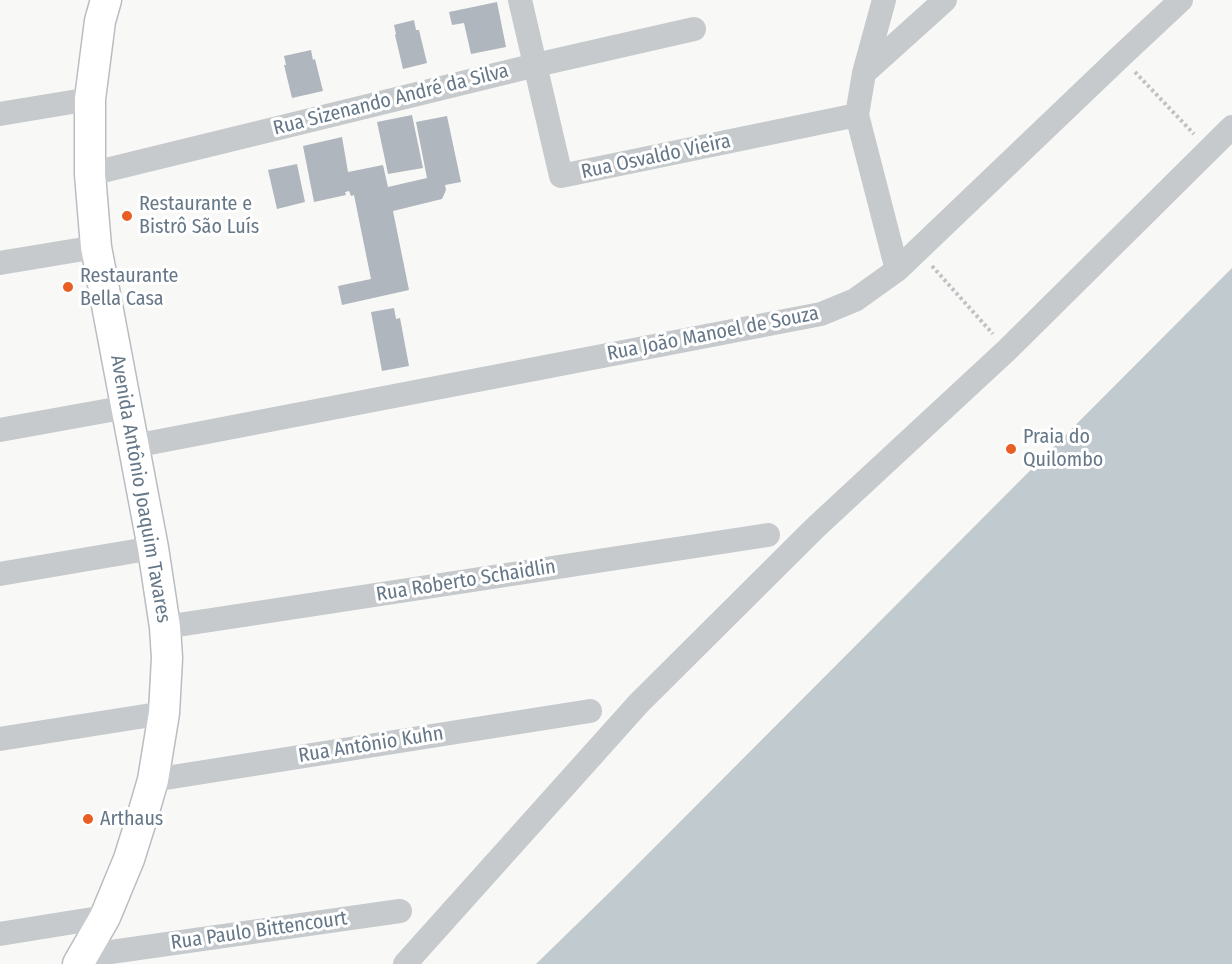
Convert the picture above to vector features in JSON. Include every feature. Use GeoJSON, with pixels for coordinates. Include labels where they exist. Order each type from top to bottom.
{"type":"FeatureCollection","features":[{"type":"Feature","properties":{"kind":"main road","name":"Avenida Antônio Joaquim Tavares"},"geometry":{"type":"LineString","coordinates":[[80,960],[105,917],[129,859],[153,780],[164,713],[167,658],[165,627],[153,548],[96,247],[90,174],[90,99],[100,21],[106,0]]}},
{"type":"Feature","properties":{"kind":"street","name":"Rua Osvaldo Vieira"},"geometry":{"type":"LineString","coordinates":[[520,0],[561,176],[857,115]]}},
{"type":"Feature","properties":{"kind":"street"},"geometry":{"type":"LineString","coordinates":[[884,0],[864,74],[857,115],[897,270]]}},
{"type":"Feature","properties":{"kind":"street"},"geometry":{"type":"LineString","coordinates":[[864,74],[945,0]]}},
{"type":"Feature","properties":{"kind":"street","name":"Rua João Manoel de Souza"},"geometry":{"type":"LineString","coordinates":[[134,447],[821,314],[855,300],[897,270],[1181,0]]}},
{"type":"Feature","properties":{"kind":"street","name":"Rua Sizenando André da Silva"},"geometry":{"type":"LineString","coordinates":[[90,174],[536,65],[694,29]]}},
{"type":"Feature","properties":{"kind":"street"},"geometry":{"type":"LineString","coordinates":[[0,114],[90,99]]}},
{"type":"Feature","properties":{"kind":"street"},"geometry":{"type":"LineString","coordinates":[[405,964],[639,703],[816,527],[1008,350],[1232,127]]}},
{"type":"Feature","properties":{"kind":"street"},"geometry":{"type":"LineString","coordinates":[[0,263],[96,247]]}},
{"type":"Feature","properties":{"kind":"street"},"geometry":{"type":"LineString","coordinates":[[0,430],[127,407]]}},
{"type":"Feature","properties":{"kind":"street","name":"Rua Roberto Schaidlin"},"geometry":{"type":"LineString","coordinates":[[165,627],[768,535]]}},
{"type":"Feature","properties":{"kind":"street"},"geometry":{"type":"LineString","coordinates":[[0,574],[153,548]]}},
{"type":"Feature","properties":{"kind":"street","name":"Rua Antônio Kuhn"},"geometry":{"type":"LineString","coordinates":[[153,780],[590,711]]}},
{"type":"Feature","properties":{"kind":"street"},"geometry":{"type":"LineString","coordinates":[[0,739],[164,713]]}},
{"type":"Feature","properties":{"kind":"street","name":"Rua Paulo Bittencourt"},"geometry":{"type":"LineString","coordinates":[[80,960],[400,911]]}},
{"type":"Feature","properties":{"kind":"street"},"geometry":{"type":"LineString","coordinates":[[0,934],[105,917]]}},
{"type":"Feature","properties":{"kind":"path"},"geometry":{"type":"LineString","coordinates":[[1120,57],[1209,149]]}},
{"type":"Feature","properties":{"kind":"path"},"geometry":{"type":"LineString","coordinates":[[918,250],[1008,350]]}},
{"type":"Feature","properties":{"kind":"shaded area"},"geometry":{"type":"Polygon","coordinates":[[[1232,268],[1232,964],[536,964],[614,888],[1232,268]]]}},
{"type":"Feature","properties":{"kind":"building"},"geometry":{"type":"Polygon","coordinates":[[[497,2],[506,47],[471,54],[464,23],[452,25],[449,12],[497,2]]]}},
{"type":"Feature","properties":{"kind":"building"},"geometry":{"type":"Polygon","coordinates":[[[414,20],[416,30],[419,30],[427,63],[403,69],[394,25],[414,20]]]}},
{"type":"Feature","properties":{"kind":"building"},"geometry":{"type":"Polygon","coordinates":[[[311,50],[323,91],[292,98],[284,56],[311,50]]]}},
{"type":"Feature","properties":{"kind":"building"},"geometry":{"type":"Polygon","coordinates":[[[412,115],[423,168],[388,174],[377,122],[412,115]]]}},
{"type":"Feature","properties":{"kind":"building"},"geometry":{"type":"Polygon","coordinates":[[[447,116],[461,182],[445,185],[446,190],[442,199],[393,211],[409,290],[342,305],[338,286],[371,279],[354,195],[351,196],[349,191],[345,192],[346,195],[314,202],[303,146],[342,137],[348,172],[383,165],[388,187],[427,178],[416,122],[447,116]]]}},
{"type":"Feature","properties":{"kind":"building"},"geometry":{"type":"Polygon","coordinates":[[[297,164],[305,202],[277,209],[268,170],[297,164]]]}},
{"type":"Feature","properties":{"kind":"building"},"geometry":{"type":"Polygon","coordinates":[[[394,308],[396,319],[400,318],[409,366],[382,371],[371,312],[394,308]]]}},
{"type":"Feature","properties":{"kind":"place","name":"Restaurante e Bistrô São Luís"},"geometry":{"type":"Point","coordinates":[127,216]}},
{"type":"Feature","properties":{"kind":"place","name":"Restaurante Bella Casa"},"geometry":{"type":"Point","coordinates":[68,287]}},
{"type":"Feature","properties":{"kind":"place","name":"Praia do Quilombo"},"geometry":{"type":"Point","coordinates":[1011,449]}},
{"type":"Feature","properties":{"kind":"place","name":"Arthaus"},"geometry":{"type":"Point","coordinates":[88,819]}}]}
